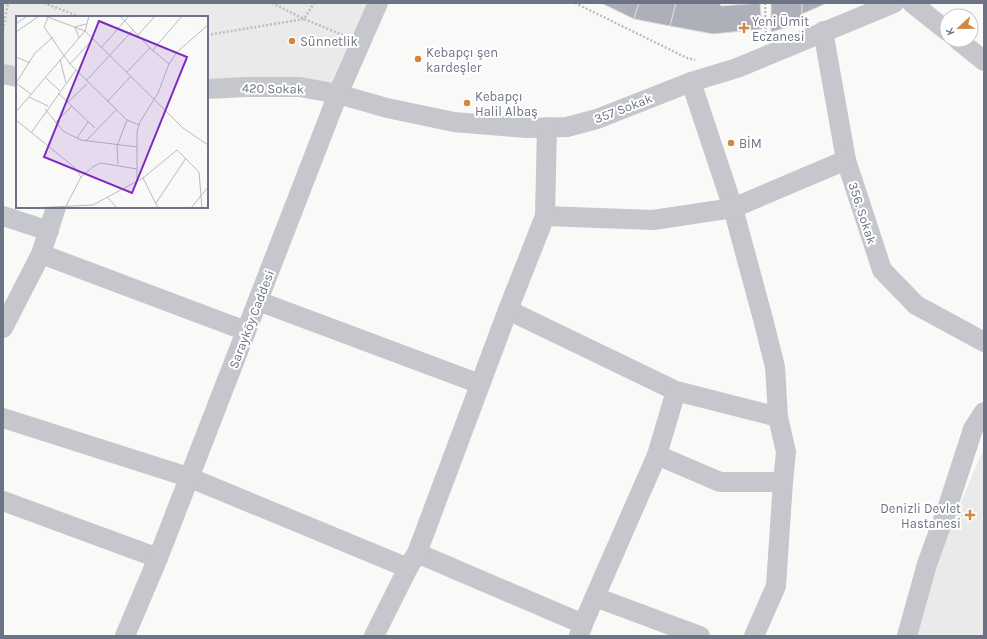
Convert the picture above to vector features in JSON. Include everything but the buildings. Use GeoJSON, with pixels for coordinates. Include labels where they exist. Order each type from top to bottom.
{"type":"FeatureCollection","features":[{"type":"Feature","properties":{"kind":"street","name":"Sarayköy Caddesi"},"geometry":{"type":"LineString","coordinates":[[132,634],[188,477],[338,94],[378,3]]}},
{"type":"Feature","properties":{"kind":"street","name":"357 Sokak"},"geometry":{"type":"LineString","coordinates":[[338,94],[387,108],[454,122],[527,128],[567,127],[597,120],[691,82],[737,68],[823,31],[894,3]]}},
{"type":"Feature","properties":{"kind":"street"},"geometry":{"type":"LineString","coordinates":[[912,3],[939,25]]}},
{"type":"Feature","properties":{"kind":"street","name":"356. Sokak"},"geometry":{"type":"LineString","coordinates":[[823,31],[846,160],[882,270],[916,305],[984,342]]}},
{"type":"Feature","properties":{"kind":"street"},"geometry":{"type":"LineString","coordinates":[[968,48],[984,61]]}},
{"type":"Feature","properties":{"kind":"street"},"geometry":{"type":"LineString","coordinates":[[3,74],[16,77]]}},
{"type":"Feature","properties":{"kind":"street"},"geometry":{"type":"LineString","coordinates":[[691,82],[733,208],[775,367],[778,417],[786,452],[776,586],[754,636]]}},
{"type":"Feature","properties":{"kind":"street","name":"420 Sokak"},"geometry":{"type":"LineString","coordinates":[[208,89],[300,87],[338,94]]}},
{"type":"Feature","properties":{"kind":"street"},"geometry":{"type":"LineString","coordinates":[[374,636],[413,561],[545,216],[547,127]]}},
{"type":"Feature","properties":{"kind":"street"},"geometry":{"type":"LineString","coordinates":[[545,216],[653,220],[733,208],[846,160]]}},
{"type":"Feature","properties":{"kind":"street"},"geometry":{"type":"LineString","coordinates":[[3,328],[41,254],[56,208]]}},
{"type":"Feature","properties":{"kind":"street"},"geometry":{"type":"LineString","coordinates":[[3,216],[48,231]]}},
{"type":"Feature","properties":{"kind":"street"},"geometry":{"type":"LineString","coordinates":[[41,254],[246,331]]}},
{"type":"Feature","properties":{"kind":"street"},"geometry":{"type":"LineString","coordinates":[[258,301],[480,384]]}},
{"type":"Feature","properties":{"kind":"street"},"geometry":{"type":"LineString","coordinates":[[508,310],[676,391],[778,417]]}},
{"type":"Feature","properties":{"kind":"street"},"geometry":{"type":"LineString","coordinates":[[3,418],[188,477],[413,561],[581,630],[657,455],[676,391]]}},
{"type":"Feature","properties":{"kind":"street"},"geometry":{"type":"LineString","coordinates":[[907,636],[927,564],[974,428],[984,412]]}},
{"type":"Feature","properties":{"kind":"street"},"geometry":{"type":"LineString","coordinates":[[657,455],[720,482],[783,482]]}},
{"type":"Feature","properties":{"kind":"street"},"geometry":{"type":"LineString","coordinates":[[3,501],[158,558]]}},
{"type":"Feature","properties":{"kind":"street"},"geometry":{"type":"LineString","coordinates":[[595,597],[700,636]]}},
{"type":"Feature","properties":{"kind":"path"},"geometry":{"type":"LineString","coordinates":[[3,30],[8,3]]}},
{"type":"Feature","properties":{"kind":"path"},"geometry":{"type":"LineString","coordinates":[[44,3],[78,16]]}},
{"type":"Feature","properties":{"kind":"path"},"geometry":{"type":"LineString","coordinates":[[272,3],[304,19],[360,43]]}},
{"type":"Feature","properties":{"kind":"path"},"geometry":{"type":"LineString","coordinates":[[208,35],[304,19],[314,3]]}},
{"type":"Feature","properties":{"kind":"path"},"geometry":{"type":"LineString","coordinates":[[575,3],[687,58],[700,62]]}},
{"type":"Feature","properties":{"kind":"path"},"geometry":{"type":"LineString","coordinates":[[764,3],[766,40],[769,54]]}},
{"type":"Feature","properties":{"kind":"shaded area"},"geometry":{"type":"Polygon","coordinates":[[[3,3],[376,3],[336,86],[208,89],[208,16],[16,16],[16,77],[3,74],[3,3]]]}},
{"type":"Feature","properties":{"kind":"shaded area","name":"Denizli Devlet Hastanesi"},"geometry":{"type":"Polygon","coordinates":[[[984,448],[984,636],[914,636],[927,582],[984,448]]]}},
{"type":"Feature","properties":{"kind":"place","name":"Yeni Ümit Eczanesi"},"geometry":{"type":"Point","coordinates":[744,28]}},
{"type":"Feature","properties":{"kind":"place","name":"Sünnetlik"},"geometry":{"type":"Point","coordinates":[292,41]}},
{"type":"Feature","properties":{"kind":"place","name":"Kebapçı şen kardeşler"},"geometry":{"type":"Point","coordinates":[418,59]}},
{"type":"Feature","properties":{"kind":"place","name":"Kebapçı Halil Albaş"},"geometry":{"type":"Point","coordinates":[467,103]}},
{"type":"Feature","properties":{"kind":"place","name":"BİM"},"geometry":{"type":"Point","coordinates":[731,143]}},
{"type":"Feature","properties":{"kind":"place","name":"Denizli Devlet Hastanesi"},"geometry":{"type":"Point","coordinates":[970,515]}}]}
